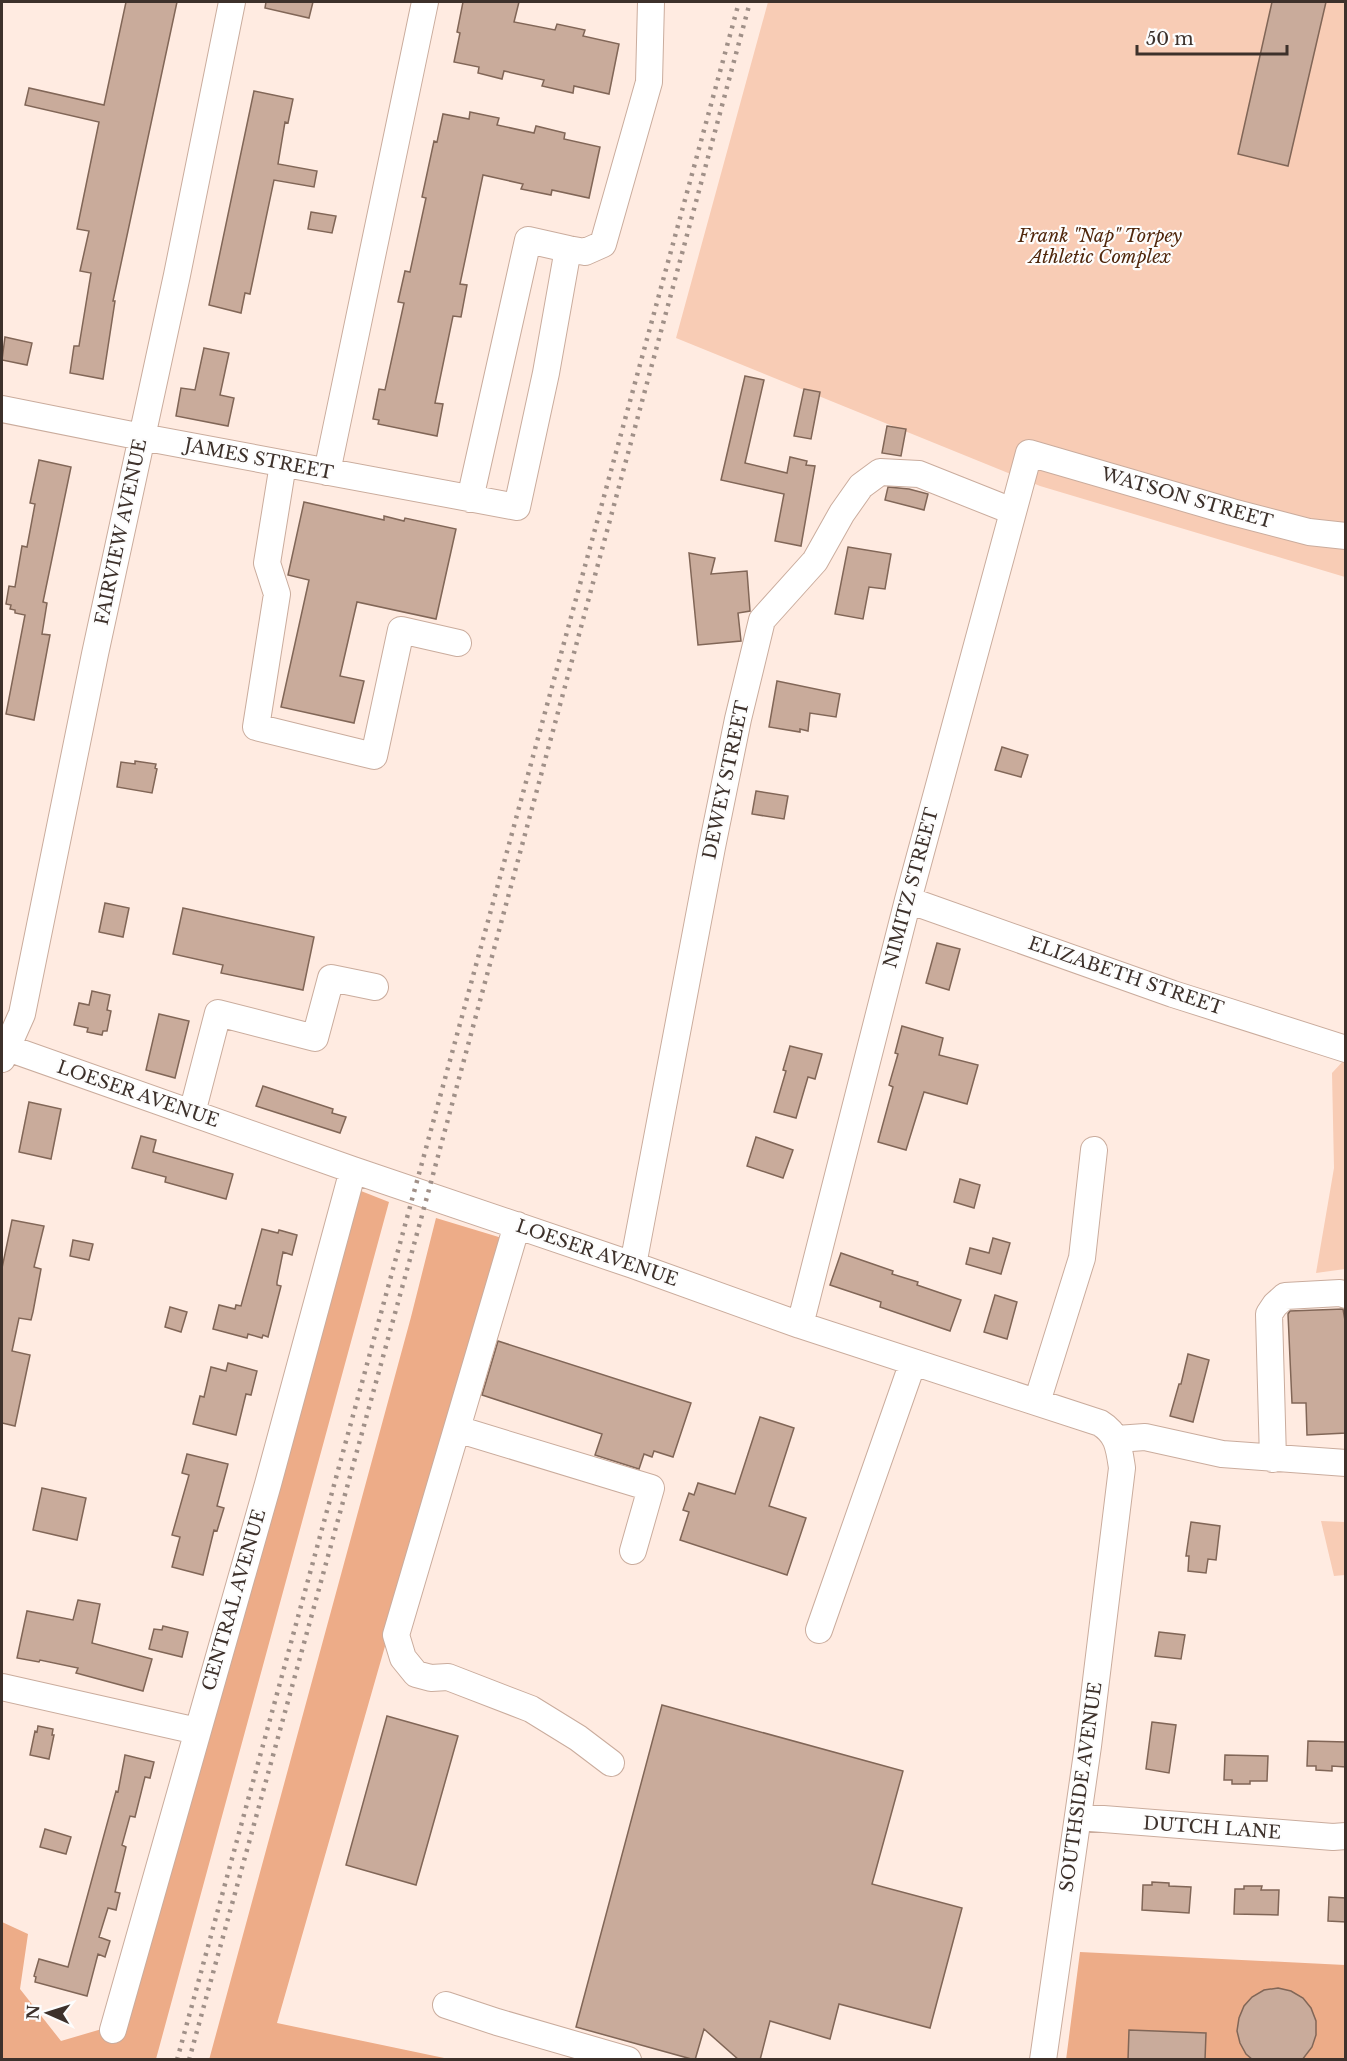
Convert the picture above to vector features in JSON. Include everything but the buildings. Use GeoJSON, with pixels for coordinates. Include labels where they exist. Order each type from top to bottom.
{"type":"FeatureCollection","features":[{"type":"Feature","properties":{"kind":"street","name":"FAIRVIEW AVENUE"},"geometry":{"type":"LineString","coordinates":[[3,1051],[22,1014],[232,2]]}},
{"type":"Feature","properties":{"kind":"street"},"geometry":{"type":"LineString","coordinates":[[327,472],[425,2]]}},
{"type":"Feature","properties":{"kind":"street"},"geometry":{"type":"LineString","coordinates":[[471,499],[528,240],[585,252],[603,244],[649,82],[651,2]]}},
{"type":"Feature","properties":{"kind":"street","name":"JAMES STREET"},"geometry":{"type":"LineString","coordinates":[[2,409],[517,507],[546,373],[568,249]]}},
{"type":"Feature","properties":{"kind":"street","name":"NIMITZ STREET"},"geometry":{"type":"LineString","coordinates":[[800,1325],[908,900],[1029,453]]}},
{"type":"Feature","properties":{"kind":"street","name":"WATSON STREET"},"geometry":{"type":"LineString","coordinates":[[1029,453],[1243,515],[1309,532],[1346,536]]}},
{"type":"Feature","properties":{"kind":"street"},"geometry":{"type":"LineString","coordinates":[[283,464],[267,563],[277,594],[256,727],[374,756],[401,630],[458,643]]}},
{"type":"Feature","properties":{"kind":"street","name":"DEWEY STREET"},"geometry":{"type":"LineString","coordinates":[[633,1265],[712,847],[738,719],[762,620],[815,561],[842,513],[861,486],[880,472],[919,474],[1012,511]]}},
{"type":"Feature","properties":{"kind":"street","name":"ELIZABETH STREET"},"geometry":{"type":"LineString","coordinates":[[908,900],[1173,994],[1346,1050]]}},
{"type":"Feature","properties":{"kind":"street"},"geometry":{"type":"LineString","coordinates":[[192,1113],[218,1013],[315,1038],[331,978],[375,987]]}},
{"type":"Feature","properties":{"kind":"street","name":"LOESER AVENUE"},"geometry":{"type":"LineString","coordinates":[[3,1051],[192,1113],[800,1325],[1100,1423],[1109,1428],[1117,1439]]}},
{"type":"Feature","properties":{"kind":"street"},"geometry":{"type":"LineString","coordinates":[[1037,1402],[1082,1258],[1094,1150]]}},
{"type":"Feature","properties":{"kind":"street","name":"CENTRAL AVENUE"},"geometry":{"type":"LineString","coordinates":[[113,2031],[353,1170]]}},
{"type":"Feature","properties":{"kind":"street"},"geometry":{"type":"LineString","coordinates":[[517,1225],[396,1635],[404,1658],[416,1674],[431,1678],[448,1677],[531,1709],[578,1737],[611,1763]]}},
{"type":"Feature","properties":{"kind":"street"},"geometry":{"type":"LineString","coordinates":[[1273,1459],[1269,1314],[1285,1296],[1340,1293],[1346,1295]]}},
{"type":"Feature","properties":{"kind":"street"},"geometry":{"type":"LineString","coordinates":[[819,1630],[913,1362]]}},
{"type":"Feature","properties":{"kind":"street"},"geometry":{"type":"LineString","coordinates":[[457,1429],[651,1488],[633,1551]]}},
{"type":"Feature","properties":{"kind":"street"},"geometry":{"type":"LineString","coordinates":[[1117,1439],[1145,1437],[1222,1454],[1346,1464]]}},
{"type":"Feature","properties":{"kind":"street","name":"SOUTHSIDE AVENUE"},"geometry":{"type":"LineString","coordinates":[[1043,2060],[1078,1818],[1122,1468],[1117,1439]]}},
{"type":"Feature","properties":{"kind":"street"},"geometry":{"type":"LineString","coordinates":[[2,1688],[197,1731]]}},
{"type":"Feature","properties":{"kind":"street","name":"DUTCH LANE"},"geometry":{"type":"LineString","coordinates":[[1078,1818],[1333,1837],[1346,1836]]}},
{"type":"Feature","properties":{"kind":"street"},"geometry":{"type":"LineString","coordinates":[[446,2005],[628,2060]]}},
{"type":"Feature","properties":{"kind":"green space","name":"Frank \"Nap\" Torpey Athletic Complex"},"geometry":{"type":"Polygon","coordinates":[[[768,2],[1345,2],[1345,577],[1040,486],[676,338],[768,2]]]}},
{"type":"Feature","properties":{"kind":"green space"},"geometry":{"type":"Polygon","coordinates":[[[1345,1059],[1345,1269],[1316,1273],[1334,1168],[1332,1073],[1345,1059]]]}},
{"type":"Feature","properties":{"kind":"green space"},"geometry":{"type":"Polygon","coordinates":[[[1321,1521],[1345,1522],[1345,1575],[1334,1576],[1321,1521]]]}},
{"type":"Feature","properties":{"kind":"shaded area"},"geometry":{"type":"Polygon","coordinates":[[[361,1191],[389,1202],[156,2059],[2,2060],[2,1922],[28,1934],[20,1989],[61,2041],[129,2021],[361,1191]]]}},
{"type":"Feature","properties":{"kind":"shaded area"},"geometry":{"type":"Polygon","coordinates":[[[436,1218],[502,1238],[277,2023],[449,2059],[209,2060],[411,1317],[436,1218]]]}},
{"type":"Feature","properties":{"kind":"shaded area"},"geometry":{"type":"Polygon","coordinates":[[[1080,1952],[1345,1965],[1345,2059],[1066,2060],[1080,1952]]]}},
{"type":"Feature","properties":{"kind":"railway"},"geometry":{"type":"LineString","coordinates":[[177,2060],[739,2]]}},
{"type":"Feature","properties":{"kind":"railway"},"geometry":{"type":"LineString","coordinates":[[189,2060],[421,1219],[750,2]]}}]}
